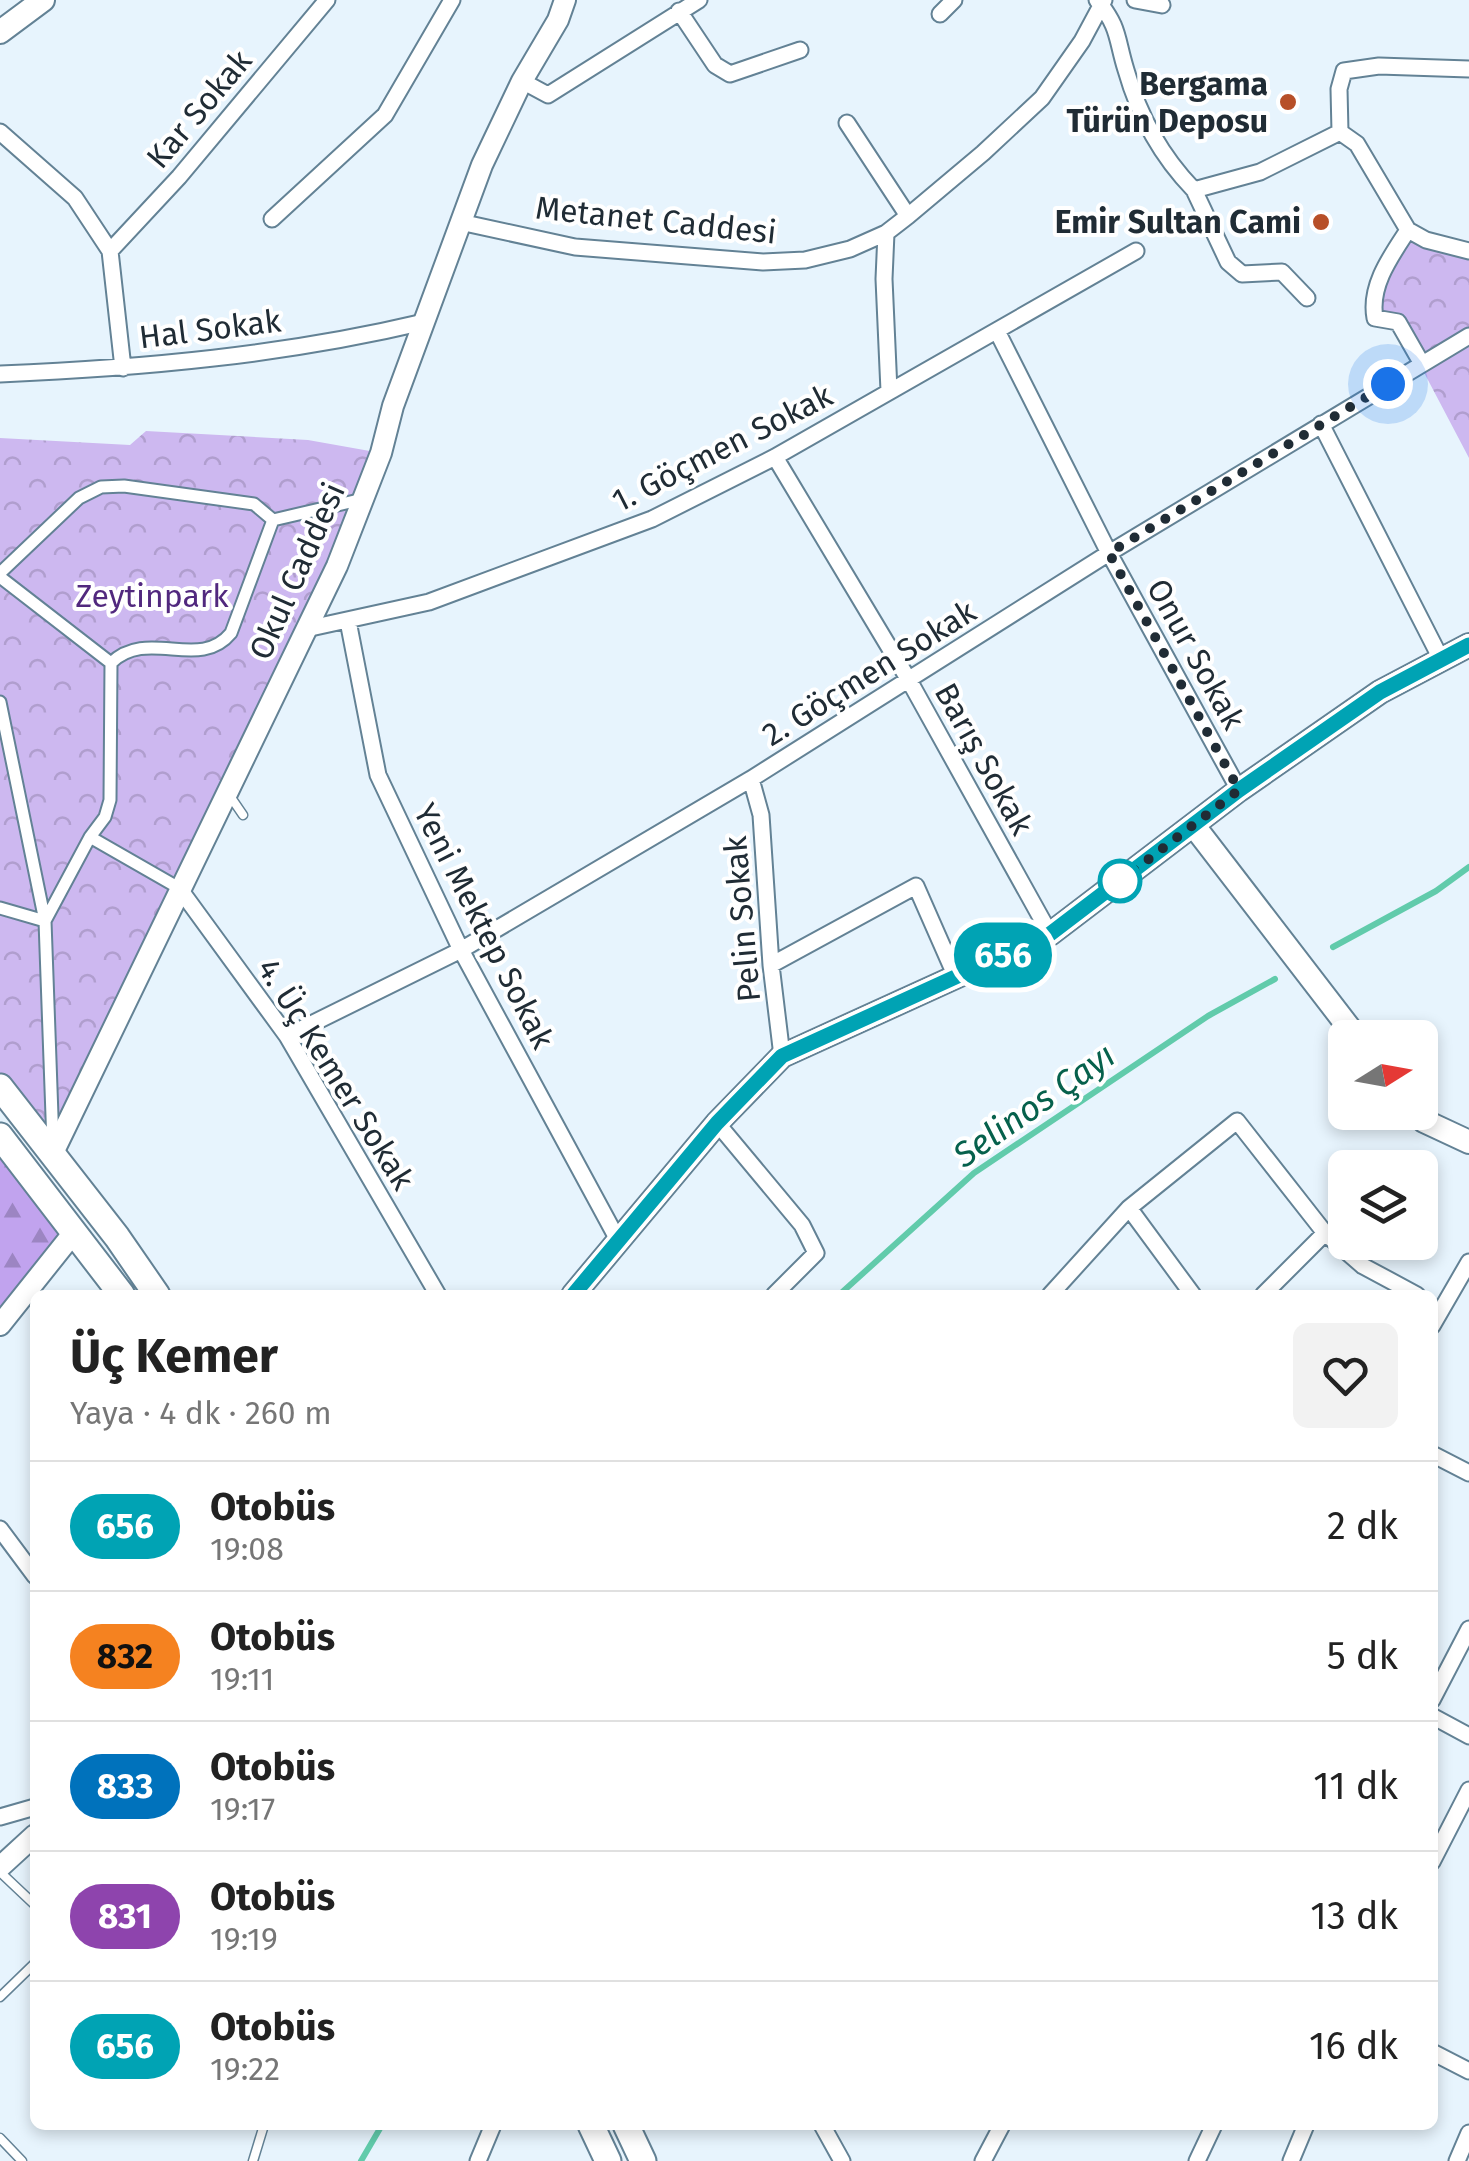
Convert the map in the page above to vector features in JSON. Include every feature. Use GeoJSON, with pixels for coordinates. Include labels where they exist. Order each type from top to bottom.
{"type":"FeatureCollection","features":[{"type":"Feature","properties":{"kind":"main road"},"geometry":{"type":"LineString","coordinates":[[0,32],[43,0]]}},
{"type":"Feature","properties":{"kind":"main road"},"geometry":{"type":"LineString","coordinates":[[577,1290],[717,1123],[782,1056],[1050,934],[1239,790],[1380,692],[1469,645]]}},
{"type":"Feature","properties":{"kind":"main road"},"geometry":{"type":"LineString","coordinates":[[1194,826],[1343,1020]]}},
{"type":"Feature","properties":{"kind":"main road"},"geometry":{"type":"LineString","coordinates":[[0,1087],[153,1290]]}},
{"type":"Feature","properties":{"kind":"main road"},"geometry":{"type":"LineString","coordinates":[[1438,1128],[1469,1142]]}},
{"type":"Feature","properties":{"kind":"main road"},"geometry":{"type":"LineString","coordinates":[[0,1136],[118,1290]]}},
{"type":"Feature","properties":{"kind":"main road"},"geometry":{"type":"LineString","coordinates":[[592,2130],[608,2161]]}},
{"type":"Feature","properties":{"kind":"main road"},"geometry":{"type":"LineString","coordinates":[[628,2130],[643,2161]]}},
{"type":"Feature","properties":{"kind":"street","name":"Kar Sokak"},"geometry":{"type":"LineString","coordinates":[[110,251],[180,178],[327,0]]}},
{"type":"Feature","properties":{"kind":"street"},"geometry":{"type":"LineString","coordinates":[[272,219],[385,115],[452,0]]}},
{"type":"Feature","properties":{"kind":"street","name":"Okul Caddesi"},"geometry":{"type":"LineString","coordinates":[[53,1153],[337,566],[482,165],[522,81],[558,20],[564,0]]}},
{"type":"Feature","properties":{"kind":"street"},"geometry":{"type":"LineString","coordinates":[[522,81],[548,95],[699,0]]}},
{"type":"Feature","properties":{"kind":"street"},"geometry":{"type":"LineString","coordinates":[[940,14],[954,0]]}},
{"type":"Feature","properties":{"kind":"street"},"geometry":{"type":"LineString","coordinates":[[1135,0],[1162,4]]}},
{"type":"Feature","properties":{"kind":"street"},"geometry":{"type":"LineString","coordinates":[[1101,2],[1115,21],[1139,108],[1168,163],[1194,190],[1228,262],[1242,274],[1282,272],[1308,298]]}},
{"type":"Feature","properties":{"kind":"street","name":"Metanet Caddesi"},"geometry":{"type":"LineString","coordinates":[[460,222],[575,246],[764,262],[806,260],[850,250],[908,216],[983,154],[1042,98],[1082,40],[1101,2]]}},
{"type":"Feature","properties":{"kind":"street"},"geometry":{"type":"LineString","coordinates":[[679,12],[716,65],[730,74],[800,50]]}},
{"type":"Feature","properties":{"kind":"street"},"geometry":{"type":"LineString","coordinates":[[1340,132],[1338,89],[1344,71],[1379,66],[1469,69]]}},
{"type":"Feature","properties":{"kind":"street"},"geometry":{"type":"LineString","coordinates":[[846,123],[908,216]]}},
{"type":"Feature","properties":{"kind":"street"},"geometry":{"type":"LineString","coordinates":[[0,132],[74,198],[110,251],[124,368]]}},
{"type":"Feature","properties":{"kind":"street"},"geometry":{"type":"LineString","coordinates":[[1194,190],[1260,172],[1340,132]]}},
{"type":"Feature","properties":{"kind":"street"},"geometry":{"type":"LineString","coordinates":[[1340,132],[1357,144],[1408,230],[1426,240],[1469,252]]}},
{"type":"Feature","properties":{"kind":"street"},"geometry":{"type":"LineString","coordinates":[[1408,230],[1390,257],[1372,301],[1376,318],[1398,322],[1422,364]]}},
{"type":"Feature","properties":{"kind":"street"},"geometry":{"type":"LineString","coordinates":[[886,232],[888,391]]}},
{"type":"Feature","properties":{"kind":"street","name":"1. Göçmen Sokak"},"geometry":{"type":"LineString","coordinates":[[306,629],[429,602],[652,520],[775,458],[1136,251]]}},
{"type":"Feature","properties":{"kind":"street","name":"Hal Sokak"},"geometry":{"type":"LineString","coordinates":[[0,374],[124,368],[252,354],[424,322]]}},
{"type":"Feature","properties":{"kind":"street","name":"Onur Sokak"},"geometry":{"type":"LineString","coordinates":[[997,330],[1109,553],[1239,790]]}},
{"type":"Feature","properties":{"kind":"street","name":"2. Göçmen Sokak"},"geometry":{"type":"LineString","coordinates":[[287,1036],[461,950],[751,779],[1109,553],[1469,336]]}},
{"type":"Feature","properties":{"kind":"street"},"geometry":{"type":"LineString","coordinates":[[1321,424],[1442,659]]}},
{"type":"Feature","properties":{"kind":"street","name":"Barış Sokak"},"geometry":{"type":"LineString","coordinates":[[775,458],[910,682],[1050,934]]}},
{"type":"Feature","properties":{"kind":"street"},"geometry":{"type":"LineString","coordinates":[[111,663],[0,575],[79,498],[101,487],[124,486],[254,504],[273,520]]}},
{"type":"Feature","properties":{"kind":"street"},"geometry":{"type":"LineString","coordinates":[[273,520],[363,499]]}},
{"type":"Feature","properties":{"kind":"street"},"geometry":{"type":"LineString","coordinates":[[111,663],[130,649],[206,650],[224,642],[231,634],[273,520]]}},
{"type":"Feature","properties":{"kind":"street","name":"Yeni Mektep Sokak"},"geometry":{"type":"LineString","coordinates":[[348,621],[378,775],[461,950],[618,1240]]}},
{"type":"Feature","properties":{"kind":"street"},"geometry":{"type":"LineString","coordinates":[[45,921],[105,817],[110,800],[111,663]]}},
{"type":"Feature","properties":{"kind":"street"},"geometry":{"type":"LineString","coordinates":[[0,702],[45,921],[53,1153]]}},
{"type":"Feature","properties":{"kind":"street","name":"Pelin Sokak"},"geometry":{"type":"LineString","coordinates":[[751,779],[761,815],[771,965],[782,1056]]}},
{"type":"Feature","properties":{"kind":"street"},"geometry":{"type":"LineString","coordinates":[[90,837],[179,888]]}},
{"type":"Feature","properties":{"kind":"street"},"geometry":{"type":"LineString","coordinates":[[771,965],[916,886],[956,977]]}},
{"type":"Feature","properties":{"kind":"street","name":"4. Üç Kemer Sokak"},"geometry":{"type":"LineString","coordinates":[[179,888],[287,1036],[435,1290]]}},
{"type":"Feature","properties":{"kind":"street"},"geometry":{"type":"LineString","coordinates":[[0,908],[45,921]]}},
{"type":"Feature","properties":{"kind":"street"},"geometry":{"type":"LineString","coordinates":[[1055,1290],[1130,1208],[1238,1121],[1325,1233],[1363,1266],[1408,1290]]}},
{"type":"Feature","properties":{"kind":"street"},"geometry":{"type":"LineString","coordinates":[[717,1123],[802,1225],[816,1253],[779,1290]]}},
{"type":"Feature","properties":{"kind":"street"},"geometry":{"type":"LineString","coordinates":[[1130,1208],[1189,1290]]}},
{"type":"Feature","properties":{"kind":"street"},"geometry":{"type":"LineString","coordinates":[[0,1324],[74,1231]]}},
{"type":"Feature","properties":{"kind":"street"},"geometry":{"type":"LineString","coordinates":[[1268,1290],[1325,1233]]}},
{"type":"Feature","properties":{"kind":"street"},"geometry":{"type":"LineString","coordinates":[[1438,1305],[1469,1262]]}},
{"type":"Feature","properties":{"kind":"street"},"geometry":{"type":"LineString","coordinates":[[1438,1457],[1469,1473]]}},
{"type":"Feature","properties":{"kind":"street"},"geometry":{"type":"LineString","coordinates":[[0,1529],[30,1569]]}},
{"type":"Feature","properties":{"kind":"street"},"geometry":{"type":"LineString","coordinates":[[1438,1688],[1469,1629]]}},
{"type":"Feature","properties":{"kind":"street"},"geometry":{"type":"LineString","coordinates":[[1438,1719],[1469,1736]]}},
{"type":"Feature","properties":{"kind":"street"},"geometry":{"type":"LineString","coordinates":[[1438,1850],[1469,1790]]}},
{"type":"Feature","properties":{"kind":"street"},"geometry":{"type":"LineString","coordinates":[[0,1817],[30,1808]]}},
{"type":"Feature","properties":{"kind":"street"},"geometry":{"type":"LineString","coordinates":[[0,1870],[30,1840]]}},
{"type":"Feature","properties":{"kind":"street"},"geometry":{"type":"LineString","coordinates":[[1438,2055],[1469,2071]]}},
{"type":"Feature","properties":{"kind":"street"},"geometry":{"type":"LineString","coordinates":[[478,2161],[490,2130]]}},
{"type":"Feature","properties":{"kind":"street"},"geometry":{"type":"LineString","coordinates":[[826,2130],[842,2161]]}},
{"type":"Feature","properties":{"kind":"street"},"geometry":{"type":"LineString","coordinates":[[983,2161],[999,2130]]}},
{"type":"Feature","properties":{"kind":"street"},"geometry":{"type":"LineString","coordinates":[[1197,2161],[1212,2130]]}},
{"type":"Feature","properties":{"kind":"street"},"geometry":{"type":"LineString","coordinates":[[1291,2161],[1304,2130]]}},
{"type":"Feature","properties":{"kind":"street"},"geometry":{"type":"LineString","coordinates":[[1457,2161],[1469,2133]]}},
{"type":"Feature","properties":{"kind":"lane"},"geometry":{"type":"LineString","coordinates":[[228,792],[244,815]]}},
{"type":"Feature","properties":{"kind":"lane"},"geometry":{"type":"LineString","coordinates":[[0,1870],[30,1900]]}},
{"type":"Feature","properties":{"kind":"lane"},"geometry":{"type":"LineString","coordinates":[[0,1997],[30,1968]]}},
{"type":"Feature","properties":{"kind":"lane"},"geometry":{"type":"LineString","coordinates":[[253,2161],[262,2130]]}},
{"type":"Feature","properties":{"kind":"lane"},"geometry":{"type":"LineString","coordinates":[[0,2138],[22,2161]]}},
{"type":"Feature","properties":{"kind":"green space"},"geometry":{"type":"Polygon","coordinates":[[[1408,230],[1469,251],[1469,458],[1398,323],[1375,318],[1390,257],[1408,230]]]}},
{"type":"Feature","properties":{"kind":"green space","name":"Zeytinpark"},"geometry":{"type":"Polygon","coordinates":[[[146,431],[308,440],[381,453],[53,1153],[0,1087],[0,438],[130,445],[146,431]]]}},
{"type":"Feature","properties":{"kind":"green space"},"geometry":{"type":"Polygon","coordinates":[[[0,1136],[75,1231],[0,1325],[0,1136]]]}},
{"type":"Feature","properties":{"kind":"waterway","name":"Selinos Çayı"},"geometry":{"type":"LineString","coordinates":[[1333,947],[1436,891],[1469,867]]}},
{"type":"Feature","properties":{"kind":"waterway","name":"Selinos Çayı"},"geometry":{"type":"LineString","coordinates":[[845,1290],[974,1173],[1208,1016],[1275,979]]}},
{"type":"Feature","properties":{"kind":"waterway","name":"Selinos Çayı"},"geometry":{"type":"LineString","coordinates":[[361,2161],[379,2130]]}},
{"type":"Feature","properties":{"kind":"bus line","name":"656"},"geometry":{"type":"LineString","coordinates":[[577,1290],[717,1123],[782,1056],[1050,934],[1239,790],[1380,692],[1469,645]]}},
{"type":"Feature","properties":{"kind":"place","name":"Bergama Türün Deposu"},"geometry":{"type":"Point","coordinates":[1288,102]}},
{"type":"Feature","properties":{"kind":"place","name":"Emir Sultan Cami"},"geometry":{"type":"Point","coordinates":[1321,222]}},
{"type":"Feature","properties":{"kind":"route"},"geometry":{"type":"LineString","coordinates":[[1120,881],[1239,790],[1109,553],[1388,384]]}}]}
